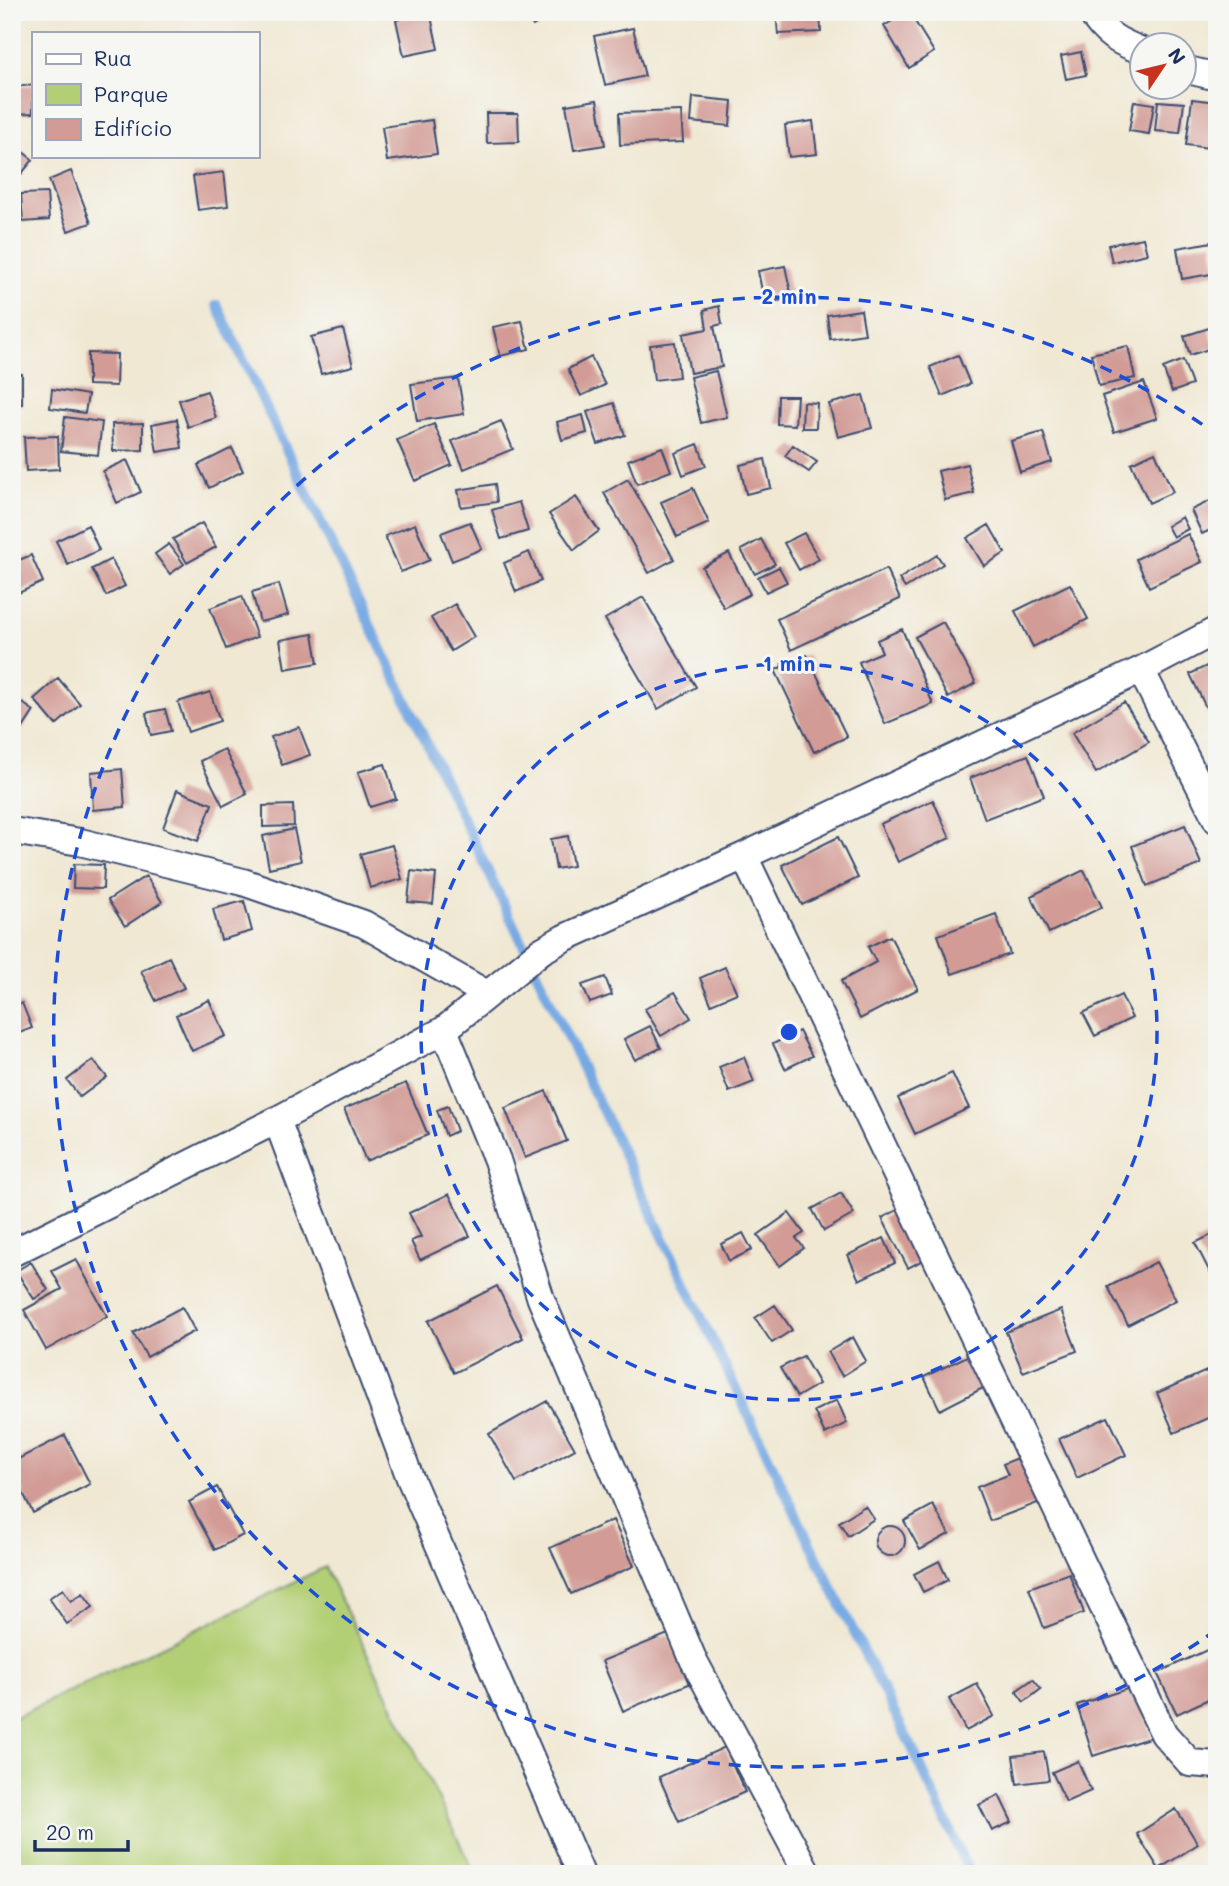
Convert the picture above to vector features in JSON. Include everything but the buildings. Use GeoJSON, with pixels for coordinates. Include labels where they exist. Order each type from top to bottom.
{"type":"FeatureCollection","features":[{"type":"Feature","properties":{"kind":"street"},"geometry":{"type":"LineString","coordinates":[[1091,12],[1102,30],[1128,46]]}},
{"type":"Feature","properties":{"kind":"street"},"geometry":{"type":"LineString","coordinates":[[1198,72],[1217,77]]}},
{"type":"Feature","properties":{"kind":"street"},"geometry":{"type":"LineString","coordinates":[[12,1253],[277,1120],[444,1030],[486,993],[541,951],[564,938],[1141,670],[1217,630]]}},
{"type":"Feature","properties":{"kind":"street"},"geometry":{"type":"LineString","coordinates":[[1141,670],[1217,820]]}},
{"type":"Feature","properties":{"kind":"street"},"geometry":{"type":"LineString","coordinates":[[12,831],[80,842],[243,882],[363,924],[486,993]]}},
{"type":"Feature","properties":{"kind":"street"},"geometry":{"type":"LineString","coordinates":[[744,856],[1164,1734],[1190,1763],[1217,1765]]}},
{"type":"Feature","properties":{"kind":"street"},"geometry":{"type":"LineString","coordinates":[[444,1030],[496,1160],[541,1299],[692,1659],[808,1874]]}},
{"type":"Feature","properties":{"kind":"street"},"geometry":{"type":"LineString","coordinates":[[277,1120],[410,1478],[582,1874]]}},
{"type":"Feature","properties":{"kind":"green space"},"geometry":{"type":"Polygon","coordinates":[[[325,1567],[475,1874],[12,1874],[12,1719],[325,1567]]]}},
{"type":"Feature","properties":{"kind":"waterway"},"geometry":{"type":"LineString","coordinates":[[217,305],[811,1546],[917,1758],[970,1874]]}}]}
